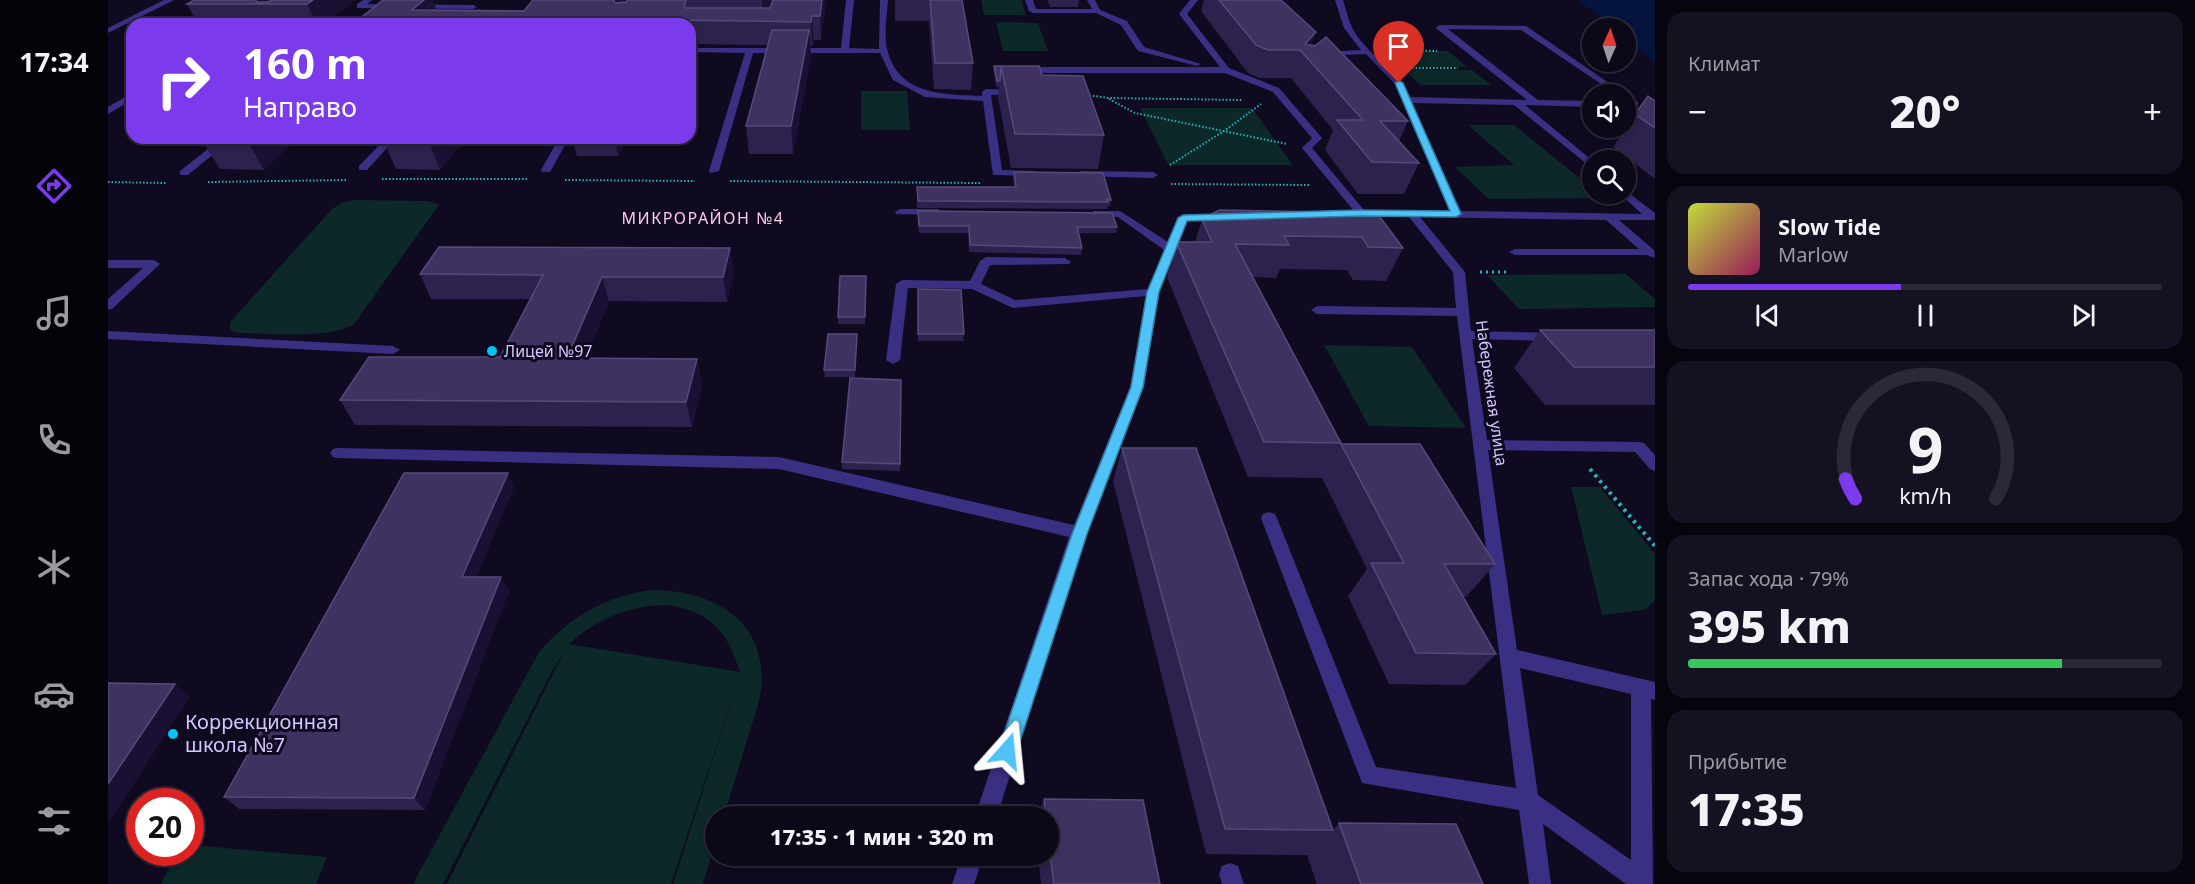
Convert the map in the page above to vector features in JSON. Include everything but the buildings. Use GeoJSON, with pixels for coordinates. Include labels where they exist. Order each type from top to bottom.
{"type":"FeatureCollection","features":[{"type":"Feature","properties":{"kind":"street"},"geometry":{"type":"LineString","coordinates":[[135,18],[170,0]]}},
{"type":"Feature","properties":{"kind":"street"},"geometry":{"type":"LineString","coordinates":[[368,0],[360,6],[473,7]]}},
{"type":"Feature","properties":{"kind":"street"},"geometry":{"type":"LineString","coordinates":[[461,18],[480,0]]}},
{"type":"Feature","properties":{"kind":"street"},"geometry":{"type":"LineString","coordinates":[[845,51],[850,0]]}},
{"type":"Feature","properties":{"kind":"street"},"geometry":{"type":"LineString","coordinates":[[884,0],[883,51],[896,78],[928,95],[987,99]]}},
{"type":"Feature","properties":{"kind":"street"},"geometry":{"type":"LineString","coordinates":[[1029,0],[1033,11],[1097,11],[1124,23],[1142,49],[1197,64]]}},
{"type":"Feature","properties":{"kind":"street"},"geometry":{"type":"LineString","coordinates":[[1091,0],[1097,11]]}},
{"type":"Feature","properties":{"kind":"street"},"geometry":{"type":"LineString","coordinates":[[1194,0],[1183,14],[1223,67]]}},
{"type":"Feature","properties":{"kind":"street"},"geometry":{"type":"LineString","coordinates":[[1339,0],[1348,28],[1399,83],[1456,214]]}},
{"type":"Feature","properties":{"kind":"street"},"geometry":{"type":"LineString","coordinates":[[108,32],[126,23]]}},
{"type":"Feature","properties":{"kind":"street"},"geometry":{"type":"LineString","coordinates":[[1535,102],[1440,27],[1523,28],[1606,84]]}},
{"type":"Feature","properties":{"kind":"street"},"geometry":{"type":"LineString","coordinates":[[108,32],[124,34]]}},
{"type":"Feature","properties":{"kind":"street"},"geometry":{"type":"LineString","coordinates":[[696,50],[883,51]]}},
{"type":"Feature","properties":{"kind":"street"},"geometry":{"type":"LineString","coordinates":[[714,171],[750,50]]}},
{"type":"Feature","properties":{"kind":"street"},"geometry":{"type":"LineString","coordinates":[[1316,59],[1323,53],[1367,51]]}},
{"type":"Feature","properties":{"kind":"street"},"geometry":{"type":"LineString","coordinates":[[1093,70],[1108,63],[1197,64],[1223,67],[1276,90],[1317,138],[1307,148],[1361,213]]}},
{"type":"Feature","properties":{"kind":"street"},"geometry":{"type":"LineString","coordinates":[[1020,70],[1223,67]]}},
{"type":"Feature","properties":{"kind":"street"},"geometry":{"type":"LineString","coordinates":[[1062,70],[1070,93]]}},
{"type":"Feature","properties":{"kind":"street"},"geometry":{"type":"LineString","coordinates":[[1028,92],[986,92],[997,173],[1042,174]]}},
{"type":"Feature","properties":{"kind":"street"},"geometry":{"type":"LineString","coordinates":[[108,111],[126,100]]}},
{"type":"Feature","properties":{"kind":"street"},"geometry":{"type":"LineString","coordinates":[[1406,100],[1582,104]]}},
{"type":"Feature","properties":{"kind":"street"},"geometry":{"type":"LineString","coordinates":[[1516,102],[1582,157]]}},
{"type":"Feature","properties":{"kind":"street"},"geometry":{"type":"LineString","coordinates":[[1636,123],[1655,137]]}},
{"type":"Feature","properties":{"kind":"street"},"geometry":{"type":"LineString","coordinates":[[184,173],[220,144]]}},
{"type":"Feature","properties":{"kind":"street"},"geometry":{"type":"LineString","coordinates":[[363,168],[385,144]]}},
{"type":"Feature","properties":{"kind":"street"},"geometry":{"type":"LineString","coordinates":[[546,170],[561,144]]}},
{"type":"Feature","properties":{"kind":"street"},"geometry":{"type":"LineString","coordinates":[[1075,174],[1153,175]]}},
{"type":"Feature","properties":{"kind":"street"},"geometry":{"type":"LineString","coordinates":[[1636,203],[1654,217]]}},
{"type":"Feature","properties":{"kind":"street"},"geometry":{"type":"LineString","coordinates":[[900,212],[945,212]]}},
{"type":"Feature","properties":{"kind":"street"},"geometry":{"type":"LineString","coordinates":[[1078,214],[1120,214],[1171,249]]}},
{"type":"Feature","properties":{"kind":"street"},"geometry":{"type":"LineString","coordinates":[[1337,214],[1654,217]]}},
{"type":"Feature","properties":{"kind":"street","name":"Набережная улица"},"geometry":{"type":"LineString","coordinates":[[1412,214],[1459,272],[1465,335],[1540,884]]}},
{"type":"Feature","properties":{"kind":"street"},"geometry":{"type":"LineString","coordinates":[[989,806],[1079,534],[1137,387],[1153,292],[1183,218],[1242,216]]}},
{"type":"Feature","properties":{"kind":"street"},"geometry":{"type":"LineString","coordinates":[[1608,216],[1652,254]]}},
{"type":"Feature","properties":{"kind":"street"},"geometry":{"type":"LineString","coordinates":[[1515,252],[1652,254]]}},
{"type":"Feature","properties":{"kind":"street"},"geometry":{"type":"LineString","coordinates":[[974,285],[986,261],[1065,262]]}},
{"type":"Feature","properties":{"kind":"street"},"geometry":{"type":"LineString","coordinates":[[108,264],[154,264],[108,306]]}},
{"type":"Feature","properties":{"kind":"street"},"geometry":{"type":"LineString","coordinates":[[893,360],[902,284],[974,285],[1013,304],[1153,292]]}},
{"type":"Feature","properties":{"kind":"street"},"geometry":{"type":"LineString","coordinates":[[1317,310],[1463,312]]}},
{"type":"Feature","properties":{"kind":"street"},"geometry":{"type":"LineString","coordinates":[[108,335],[393,350]]}},
{"type":"Feature","properties":{"kind":"street"},"geometry":{"type":"LineString","coordinates":[[1465,335],[1572,337]]}},
{"type":"Feature","properties":{"kind":"street"},"geometry":{"type":"LineString","coordinates":[[1481,445],[1639,447],[1655,465]]}},
{"type":"Feature","properties":{"kind":"street"},"geometry":{"type":"LineString","coordinates":[[338,453],[779,463],[1079,534]]}},
{"type":"Feature","properties":{"kind":"street"},"geometry":{"type":"LineString","coordinates":[[1269,518],[1369,776],[1528,801],[1642,883]]}},
{"type":"Feature","properties":{"kind":"street"},"geometry":{"type":"LineString","coordinates":[[1510,657],[1648,690],[1642,883]]}},
{"type":"Feature","properties":{"kind":"street"},"geometry":{"type":"LineString","coordinates":[[963,884],[969,866]]}},
{"type":"Feature","properties":{"kind":"path"},"geometry":{"type":"LineString","coordinates":[[1367,51],[1470,51]]}},
{"type":"Feature","properties":{"kind":"path"},"geometry":{"type":"LineString","coordinates":[[1384,68],[1492,68]]}},
{"type":"Feature","properties":{"kind":"path"},"geometry":{"type":"LineString","coordinates":[[1070,93],[1109,98],[1244,100]]}},
{"type":"Feature","properties":{"kind":"path"},"geometry":{"type":"LineString","coordinates":[[1109,98],[1135,113],[1307,148]]}},
{"type":"Feature","properties":{"kind":"path"},"geometry":{"type":"LineString","coordinates":[[1153,175],[1224,131],[1266,100],[1255,100]]}},
{"type":"Feature","properties":{"kind":"path"},"geometry":{"type":"LineString","coordinates":[[1570,446],[1655,546]]}},
{"type":"Feature","properties":{"kind":"green space"},"geometry":{"type":"Polygon","coordinates":[[[981,0],[1021,0],[1026,15],[984,15],[981,0]]]}},
{"type":"Feature","properties":{"kind":"green space"},"geometry":{"type":"Polygon","coordinates":[[[996,22],[1038,23],[1048,51],[1003,51],[996,22]]]}},
{"type":"Feature","properties":{"kind":"green space"},"geometry":{"type":"Polygon","coordinates":[[[1395,51],[1448,51],[1467,67],[1412,67],[1395,51]]]}},
{"type":"Feature","properties":{"kind":"green space"},"geometry":{"type":"Polygon","coordinates":[[[1404,69],[1472,70],[1491,85],[1420,85],[1404,69]]]}},
{"type":"Feature","properties":{"kind":"green space"},"geometry":{"type":"Polygon","coordinates":[[[861,91],[907,91],[910,130],[861,130],[861,91]]]}},
{"type":"Feature","properties":{"kind":"green space"},"geometry":{"type":"Polygon","coordinates":[[[1140,108],[1252,108],[1293,165],[1168,165],[1140,108]]]}},
{"type":"Feature","properties":{"kind":"green space"},"geometry":{"type":"Polygon","coordinates":[[[1468,125],[1514,125],[1582,180],[1582,198],[1489,199],[1455,167],[1514,165],[1468,125]]]}},
{"type":"Feature","properties":{"kind":"green space"},"geometry":{"type":"Polygon","coordinates":[[[355,200],[428,201],[439,205],[355,323],[332,332],[317,334],[231,331],[229,327],[231,321],[332,209],[341,203],[355,200]]]}},
{"type":"Feature","properties":{"kind":"green space"},"geometry":{"type":"Polygon","coordinates":[[[1626,274],[1655,299],[1655,307],[1519,309],[1487,275],[1626,274]]]}},
{"type":"Feature","properties":{"kind":"green space"},"geometry":{"type":"Polygon","coordinates":[[[1324,345],[1412,347],[1466,428],[1369,426],[1324,345]]]}},
{"type":"Feature","properties":{"kind":"green space"},"geometry":{"type":"Polygon","coordinates":[[[1571,487],[1600,487],[1655,554],[1655,601],[1644,610],[1602,615],[1571,487]]]}},
{"type":"Feature","properties":{"kind":"green space"},"geometry":{"type":"Polygon","coordinates":[[[652,590],[674,591],[695,596],[715,603],[732,614],[745,627],[755,644],[761,665],[761,689],[727,806],[705,806],[705,866],[708,866],[703,884],[673,884],[736,687],[671,884],[447,884],[565,650],[443,884],[413,884],[539,652],[563,628],[589,610],[619,597],[652,590]],[[669,605],[628,610],[603,620],[569,644],[740,672],[723,635],[716,626],[697,613],[669,605]]]}},
{"type":"Feature","properties":{"kind":"green space"},"geometry":{"type":"Polygon","coordinates":[[[204,846],[327,857],[316,884],[161,884],[170,866],[204,866],[204,846]]]}},
{"type":"Feature","properties":{"kind":"water"},"geometry":{"type":"Polygon","coordinates":[[[1577,0],[1655,0],[1655,64],[1636,46],[1636,18],[1603,18],[1577,0]]]}},
{"type":"Feature","properties":{"kind":"place","name":"Лицей №97"},"geometry":{"type":"Point","coordinates":[492,351]}},
{"type":"Feature","properties":{"kind":"place","name":"Коррекционная школа №7"},"geometry":{"type":"Point","coordinates":[173,734]}},
{"type":"Feature","properties":{"kind":"district","name":"МИКРОРАЙОН №4"},"geometry":{"type":"Point","coordinates":[703,218]}},
{"type":"Feature","properties":{"kind":"route"},"geometry":{"type":"LineString","coordinates":[[1007,751],[1079,534],[1137,387],[1153,292],[1183,218],[1361,213],[1456,214],[1399,83]]}}]}
